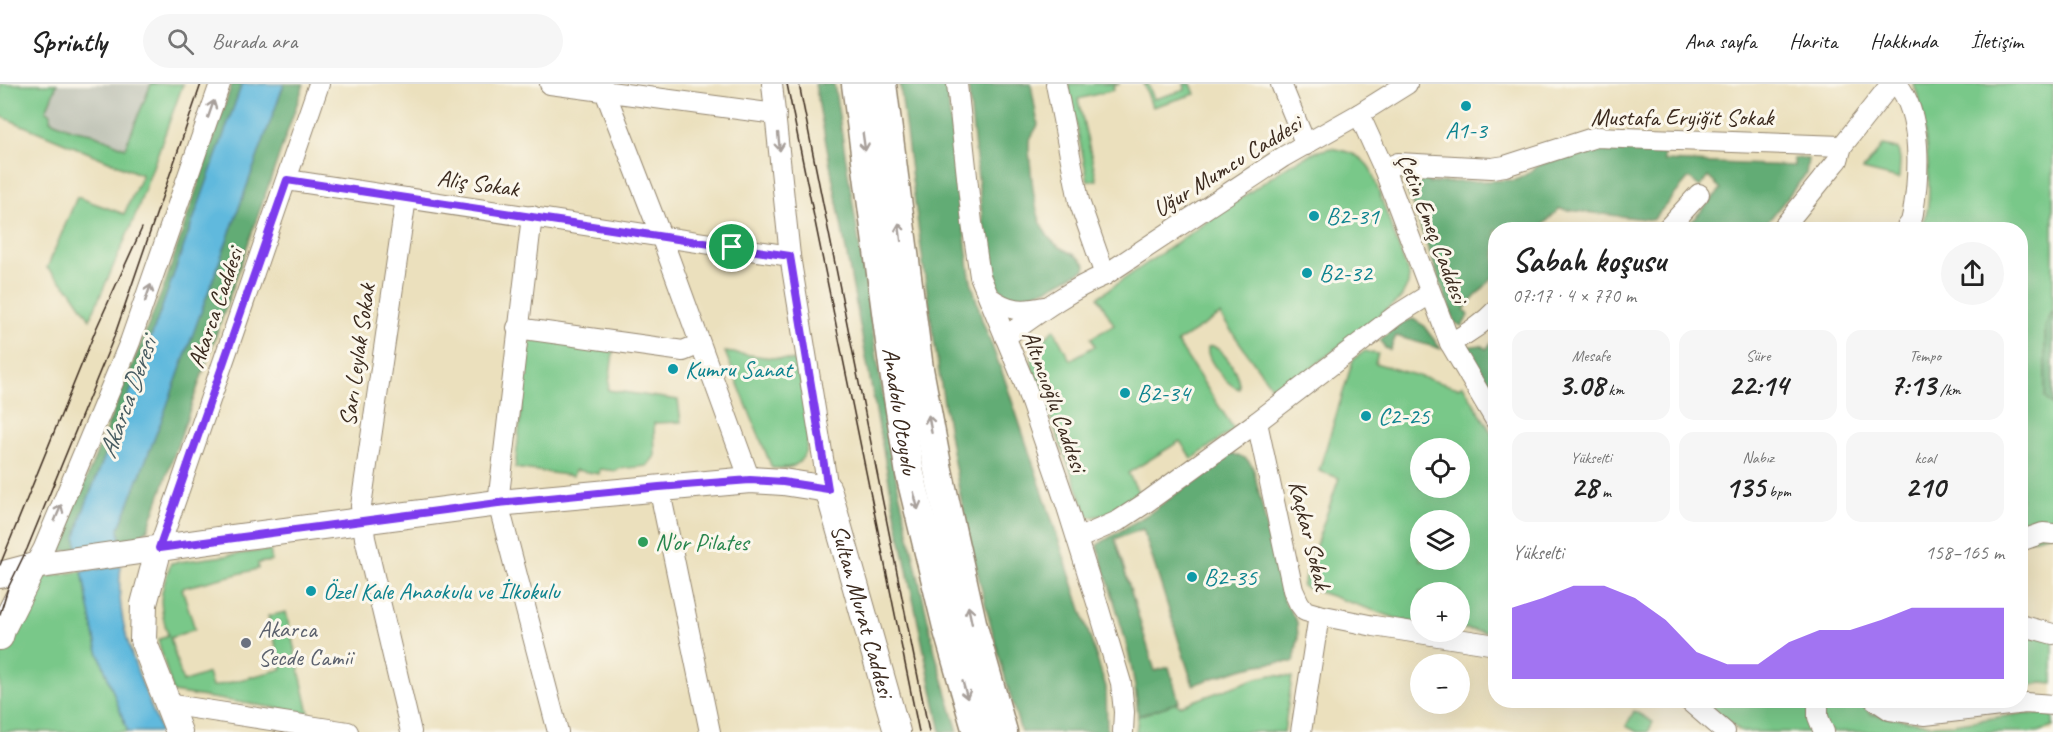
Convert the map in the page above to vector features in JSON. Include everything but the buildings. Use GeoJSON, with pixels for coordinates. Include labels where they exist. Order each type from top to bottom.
{"type":"FeatureCollection","features":[{"type":"Feature","properties":{"kind":"highway","name":"Anadolu Otoyolu"},"geometry":{"type":"LineString","coordinates":[[856,84],[894,372],[910,474],[948,631],[977,732]]}},
{"type":"Feature","properties":{"kind":"highway","name":"Anadolu Otoyolu"},"geometry":{"type":"LineString","coordinates":[[882,84],[918,358],[938,470],[973,627],[1003,732]]}},
{"type":"Feature","properties":{"kind":"main road"},"geometry":{"type":"LineString","coordinates":[[0,575],[147,550],[498,503],[750,480],[828,489]]}},
{"type":"Feature","properties":{"kind":"main road","name":"Sultan Murat Caddesi"},"geometry":{"type":"LineString","coordinates":[[828,489],[897,732]]}},
{"type":"Feature","properties":{"kind":"main road"},"geometry":{"type":"LineString","coordinates":[[147,550],[142,621],[143,640],[179,732]]}},
{"type":"Feature","properties":{"kind":"main road"},"geometry":{"type":"LineString","coordinates":[[0,593],[38,569]]}},
{"type":"Feature","properties":{"kind":"main road"},"geometry":{"type":"LineString","coordinates":[[0,637],[3,627],[38,569]]}},
{"type":"Feature","properties":{"kind":"street"},"geometry":{"type":"LineString","coordinates":[[38,569],[42,552],[130,342],[220,84]]}},
{"type":"Feature","properties":{"kind":"street","name":"Akarca Caddesi"},"geometry":{"type":"LineString","coordinates":[[147,550],[287,180],[319,84]]}},
{"type":"Feature","properties":{"kind":"street"},"geometry":{"type":"LineString","coordinates":[[550,84],[603,88],[776,114]]}},
{"type":"Feature","properties":{"kind":"street"},"geometry":{"type":"LineString","coordinates":[[772,84],[790,256],[828,489]]}},
{"type":"Feature","properties":{"kind":"street","name":"Altıncıoğlu Caddesi"},"geometry":{"type":"LineString","coordinates":[[957,84],[980,276],[1024,382],[1077,538],[1121,683],[1124,712],[1123,732]]}},
{"type":"Feature","properties":{"kind":"street"},"geometry":{"type":"LineString","coordinates":[[1056,84],[1079,201],[1105,275]]}},
{"type":"Feature","properties":{"kind":"street"},"geometry":{"type":"LineString","coordinates":[[1281,84],[1306,145]]}},
{"type":"Feature","properties":{"kind":"street","name":"Uğur Mumcu Caddesi"},"geometry":{"type":"LineString","coordinates":[[1105,275],[1306,145],[1407,84]]}},
{"type":"Feature","properties":{"kind":"street"},"geometry":{"type":"LineString","coordinates":[[1788,222],[1838,160],[1842,146],[1891,84]]}},
{"type":"Feature","properties":{"kind":"street"},"geometry":{"type":"LineString","coordinates":[[1897,84],[1903,91],[1913,118],[1916,151],[1911,222]]}},
{"type":"Feature","properties":{"kind":"street"},"geometry":{"type":"LineString","coordinates":[[603,88],[661,236],[750,480]]}},
{"type":"Feature","properties":{"kind":"street","name":"Çetin Emeç Caddesi"},"geometry":{"type":"LineString","coordinates":[[1359,114],[1384,169],[1450,343],[1488,407]]}},
{"type":"Feature","properties":{"kind":"street","name":"Mustafa Eryiğit Sokak"},"geometry":{"type":"LineString","coordinates":[[1384,169],[1398,163],[1492,168],[1596,137],[1842,146]]}},
{"type":"Feature","properties":{"kind":"street","name":"Aliş Sokak"},"geometry":{"type":"LineString","coordinates":[[287,180],[790,256]]}},
{"type":"Feature","properties":{"kind":"street"},"geometry":{"type":"LineString","coordinates":[[1673,222],[1699,194]]}},
{"type":"Feature","properties":{"kind":"street","name":"Sarı Leylak Sokak"},"geometry":{"type":"LineString","coordinates":[[406,198],[361,506],[362,520],[411,732]]}},
{"type":"Feature","properties":{"kind":"street"},"geometry":{"type":"LineString","coordinates":[[532,216],[498,503],[558,732]]}},
{"type":"Feature","properties":{"kind":"street"},"geometry":{"type":"LineString","coordinates":[[1008,343],[1047,306],[1105,275]]}},
{"type":"Feature","properties":{"kind":"street"},"geometry":{"type":"LineString","coordinates":[[1008,343],[1042,325],[1093,289],[1105,275]]}},
{"type":"Feature","properties":{"kind":"street"},"geometry":{"type":"LineString","coordinates":[[1077,538],[1125,517],[1257,422],[1395,316],[1430,294]]}},
{"type":"Feature","properties":{"kind":"street"},"geometry":{"type":"LineString","coordinates":[[989,297],[1000,306],[1014,309],[1029,310],[1047,306]]}},
{"type":"Feature","properties":{"kind":"street"},"geometry":{"type":"LineString","coordinates":[[1450,343],[1469,333],[1478,323],[1488,318]]}},
{"type":"Feature","properties":{"kind":"street"},"geometry":{"type":"LineString","coordinates":[[518,328],[683,351],[700,344]]}},
{"type":"Feature","properties":{"kind":"street","name":"Kaçkar Sokak"},"geometry":{"type":"LineString","coordinates":[[1257,422],[1293,590],[1305,611],[1488,644]]}},
{"type":"Feature","properties":{"kind":"street"},"geometry":{"type":"LineString","coordinates":[[659,487],[710,732]]}},
{"type":"Feature","properties":{"kind":"street"},"geometry":{"type":"LineString","coordinates":[[2028,539],[2043,533],[2053,534]]}},
{"type":"Feature","properties":{"kind":"street"},"geometry":{"type":"LineString","coordinates":[[1301,732],[1319,615]]}},
{"type":"Feature","properties":{"kind":"street"},"geometry":{"type":"LineString","coordinates":[[2028,627],[2053,634]]}},
{"type":"Feature","properties":{"kind":"street"},"geometry":{"type":"LineString","coordinates":[[2028,703],[2053,705]]}},
{"type":"Feature","properties":{"kind":"street"},"geometry":{"type":"LineString","coordinates":[[167,704],[348,732]]}},
{"type":"Feature","properties":{"kind":"street"},"geometry":{"type":"LineString","coordinates":[[1697,708],[1725,732]]}},
{"type":"Feature","properties":{"kind":"street"},"geometry":{"type":"LineString","coordinates":[[1818,708],[1818,717],[1824,732]]}},
{"type":"Feature","properties":{"kind":"street"},"geometry":{"type":"LineString","coordinates":[[1887,708],[1925,715],[1983,708]]}},
{"type":"Feature","properties":{"kind":"shaded area"},"geometry":{"type":"Polygon","coordinates":[[[0,84],[177,84],[142,175],[0,116],[0,84]]]}},
{"type":"Feature","properties":{"kind":"green space"},"geometry":{"type":"Polygon","coordinates":[[[0,84],[57,84],[46,111],[51,113],[50,120],[71,129],[91,133],[125,148],[151,84],[183,84],[134,219],[90,319],[71,291],[47,268],[77,197],[124,214],[142,175],[0,116],[0,84]]]}},
{"type":"Feature","properties":{"kind":"green space"},"geometry":{"type":"Polygon","coordinates":[[[232,84],[242,84],[144,357],[82,514],[77,549],[54,552],[53,549],[72,501],[81,492],[165,284],[232,84]]]}},
{"type":"Feature","properties":{"kind":"green space"},"geometry":{"type":"Polygon","coordinates":[[[284,84],[304,84],[148,529],[135,541],[120,543],[119,528],[162,419],[284,84]]]}},
{"type":"Feature","properties":{"kind":"green space"},"geometry":{"type":"Polygon","coordinates":[[[815,84],[834,84],[896,478],[936,656],[958,732],[941,732],[894,508],[815,84]]]}},
{"type":"Feature","properties":{"kind":"green space"},"geometry":{"type":"Polygon","coordinates":[[[900,84],[946,84],[970,277],[982,320],[1005,380],[1106,687],[1107,732],[1021,732],[984,601],[955,467],[918,228],[900,84]]]}},
{"type":"Feature","properties":{"kind":"green space"},"geometry":{"type":"Polygon","coordinates":[[[968,84],[1031,84],[1038,125],[1029,141],[1029,151],[1037,211],[1052,241],[1078,257],[1086,265],[1085,269],[1049,288],[1022,298],[1007,295],[995,284],[983,225],[968,84]]]}},
{"type":"Feature","properties":{"kind":"green space"},"geometry":{"type":"Polygon","coordinates":[[[1068,84],[1120,84],[1113,86],[1114,90],[1078,99],[1097,180],[1088,181],[1068,84]]]}},
{"type":"Feature","properties":{"kind":"green space"},"geometry":{"type":"Polygon","coordinates":[[[1144,84],[1148,84],[1154,99],[1185,90],[1184,84],[1191,84],[1195,94],[1152,107],[1144,84]]]}},
{"type":"Feature","properties":{"kind":"green space"},"geometry":{"type":"Polygon","coordinates":[[[1913,84],[2053,84],[2053,534],[2028,539],[2028,222],[1922,222],[1927,211],[1929,184],[1924,127],[1913,84]]]}},
{"type":"Feature","properties":{"kind":"green space"},"geometry":{"type":"Polygon","coordinates":[[[1597,144],[1664,148],[1664,161],[1794,166],[1794,158],[1808,159],[1806,174],[1768,222],[1691,222],[1721,189],[1708,177],[1700,187],[1689,178],[1653,220],[1559,209],[1546,222],[1488,222],[1488,283],[1464,309],[1469,315],[1462,326],[1455,323],[1402,176],[1429,175],[1429,183],[1515,180],[1547,162],[1598,153],[1597,144]]]}},
{"type":"Feature","properties":{"kind":"green space"},"geometry":{"type":"Polygon","coordinates":[[[1882,146],[1898,149],[1899,179],[1863,170],[1882,146]]]}},
{"type":"Feature","properties":{"kind":"green space"},"geometry":{"type":"Polygon","coordinates":[[[1331,148],[1354,154],[1371,170],[1409,276],[1401,298],[1277,395],[1220,315],[1177,342],[1234,429],[1192,459],[1180,441],[1128,473],[1140,495],[1109,513],[1088,517],[1032,368],[1032,353],[1054,329],[1070,360],[1095,346],[1091,338],[1114,325],[1098,297],[1289,165],[1315,152],[1331,148]]]}},
{"type":"Feature","properties":{"kind":"green space"},"geometry":{"type":"Polygon","coordinates":[[[2053,310],[2053,406],[2045,398],[2045,327],[2053,310]]]}},
{"type":"Feature","properties":{"kind":"green space"},"geometry":{"type":"Polygon","coordinates":[[[1413,319],[1423,325],[1441,349],[1396,336],[1390,350],[1385,348],[1380,340],[1401,323],[1413,319]]]}},
{"type":"Feature","properties":{"kind":"green space"},"geometry":{"type":"Polygon","coordinates":[[[538,338],[614,346],[608,390],[678,400],[681,422],[654,423],[655,456],[647,466],[618,469],[617,471],[600,469],[599,474],[575,470],[573,476],[515,468],[529,343],[538,338]]]}},
{"type":"Feature","properties":{"kind":"green space"},"geometry":{"type":"Polygon","coordinates":[[[1481,345],[1486,349],[1488,347],[1488,387],[1465,347],[1481,345]]]}},
{"type":"Feature","properties":{"kind":"green space"},"geometry":{"type":"Polygon","coordinates":[[[1213,346],[1231,364],[1239,383],[1239,389],[1229,383],[1214,365],[1208,352],[1208,347],[1213,346]]]}},
{"type":"Feature","properties":{"kind":"green space"},"geometry":{"type":"Polygon","coordinates":[[[1365,351],[1378,354],[1375,363],[1458,388],[1463,385],[1488,427],[1488,630],[1485,632],[1470,630],[1470,582],[1410,582],[1410,622],[1302,586],[1339,478],[1319,471],[1353,360],[1365,351]]]}},
{"type":"Feature","properties":{"kind":"green space"},"geometry":{"type":"Polygon","coordinates":[[[725,352],[797,361],[808,432],[803,457],[795,465],[786,468],[772,468],[725,352]]]}},
{"type":"Feature","properties":{"kind":"green space"},"geometry":{"type":"Polygon","coordinates":[[[1230,454],[1245,458],[1254,471],[1283,599],[1297,622],[1298,639],[1294,662],[1268,663],[1230,672],[1193,685],[1143,529],[1115,539],[1155,671],[1169,667],[1179,702],[1138,716],[1128,651],[1097,545],[1150,513],[1230,454]]]}},
{"type":"Feature","properties":{"kind":"green space"},"geometry":{"type":"Polygon","coordinates":[[[270,550],[272,561],[258,563],[258,569],[182,588],[195,629],[170,638],[183,682],[208,673],[212,687],[282,669],[268,616],[286,612],[309,713],[173,692],[158,640],[168,635],[161,599],[171,563],[270,550]]]}},
{"type":"Feature","properties":{"kind":"green space"},"geometry":{"type":"Polygon","coordinates":[[[82,571],[97,648],[128,732],[0,732],[0,655],[7,628],[39,578],[82,571]]]}},
{"type":"Feature","properties":{"kind":"green space"},"geometry":{"type":"Polygon","coordinates":[[[2028,627],[2053,634],[2053,684],[2028,686],[2028,627]]]}},
{"type":"Feature","properties":{"kind":"green space"},"geometry":{"type":"Polygon","coordinates":[[[1271,675],[1292,677],[1284,732],[1136,732],[1138,716],[1175,703],[1180,706],[1271,675]]]}},
{"type":"Feature","properties":{"kind":"green space"},"geometry":{"type":"Polygon","coordinates":[[[1714,708],[1866,708],[1870,714],[1932,725],[2020,714],[2053,714],[2053,727],[2038,732],[1741,732],[1714,708]]]}},
{"type":"Feature","properties":{"kind":"green space"},"geometry":{"type":"Polygon","coordinates":[[[1634,711],[1653,722],[1648,732],[1637,732],[1626,726],[1634,711]]]}},
{"type":"Feature","properties":{"kind":"water"},"geometry":{"type":"Polygon","coordinates":[[[242,84],[284,84],[162,419],[119,528],[120,543],[77,549],[76,537],[82,514],[144,357],[242,84]]]}},
{"type":"Feature","properties":{"kind":"water"},"geometry":{"type":"Polygon","coordinates":[[[121,566],[121,609],[125,630],[137,672],[161,732],[128,732],[97,648],[82,571],[121,566]]]}},
{"type":"Feature","properties":{"kind":"tram line"},"geometry":{"type":"LineString","coordinates":[[0,614],[8,588],[27,549],[114,337],[201,84]]}},
{"type":"Feature","properties":{"kind":"tram line"},"geometry":{"type":"LineString","coordinates":[[787,84],[919,732]]}},
{"type":"Feature","properties":{"kind":"tram line"},"geometry":{"type":"LineString","coordinates":[[799,84],[929,732]]}},
{"type":"Feature","properties":{"kind":"tram line"},"geometry":{"type":"LineString","coordinates":[[0,565],[96,329],[142,228]]}},
{"type":"Feature","properties":{"kind":"place","name":"A1-3"},"geometry":{"type":"Point","coordinates":[1466,106]}},
{"type":"Feature","properties":{"kind":"place","name":"B2-31"},"geometry":{"type":"Point","coordinates":[1314,216]}},
{"type":"Feature","properties":{"kind":"place","name":"B2-32"},"geometry":{"type":"Point","coordinates":[1307,273]}},
{"type":"Feature","properties":{"kind":"place","name":"Kumru Sanat"},"geometry":{"type":"Point","coordinates":[673,369]}},
{"type":"Feature","properties":{"kind":"place","name":"B2-34"},"geometry":{"type":"Point","coordinates":[1125,393]}},
{"type":"Feature","properties":{"kind":"place","name":"C2-25"},"geometry":{"type":"Point","coordinates":[1366,416]}},
{"type":"Feature","properties":{"kind":"place","name":"N'or Pilates"},"geometry":{"type":"Point","coordinates":[643,542]}},
{"type":"Feature","properties":{"kind":"place","name":"B2-35"},"geometry":{"type":"Point","coordinates":[1192,577]}},
{"type":"Feature","properties":{"kind":"place","name":"Özel Kale Anaokulu ve İlkokulu"},"geometry":{"type":"Point","coordinates":[311,591]}},
{"type":"Feature","properties":{"kind":"place","name":"Akarca Secde Camii"},"geometry":{"type":"Point","coordinates":[246,643]}},
{"type":"Feature","properties":{"kind":"route"},"geometry":{"type":"LineString","coordinates":[[287,180],[732,247],[790,256],[828,489],[750,480],[659,487],[498,503],[159,548],[287,180]]}},
{"type":"Feature","properties":{"kind":"water label","name":"Akarca Deresi"},"geometry":{"type":"Point","coordinates":[127,398]}}]}
